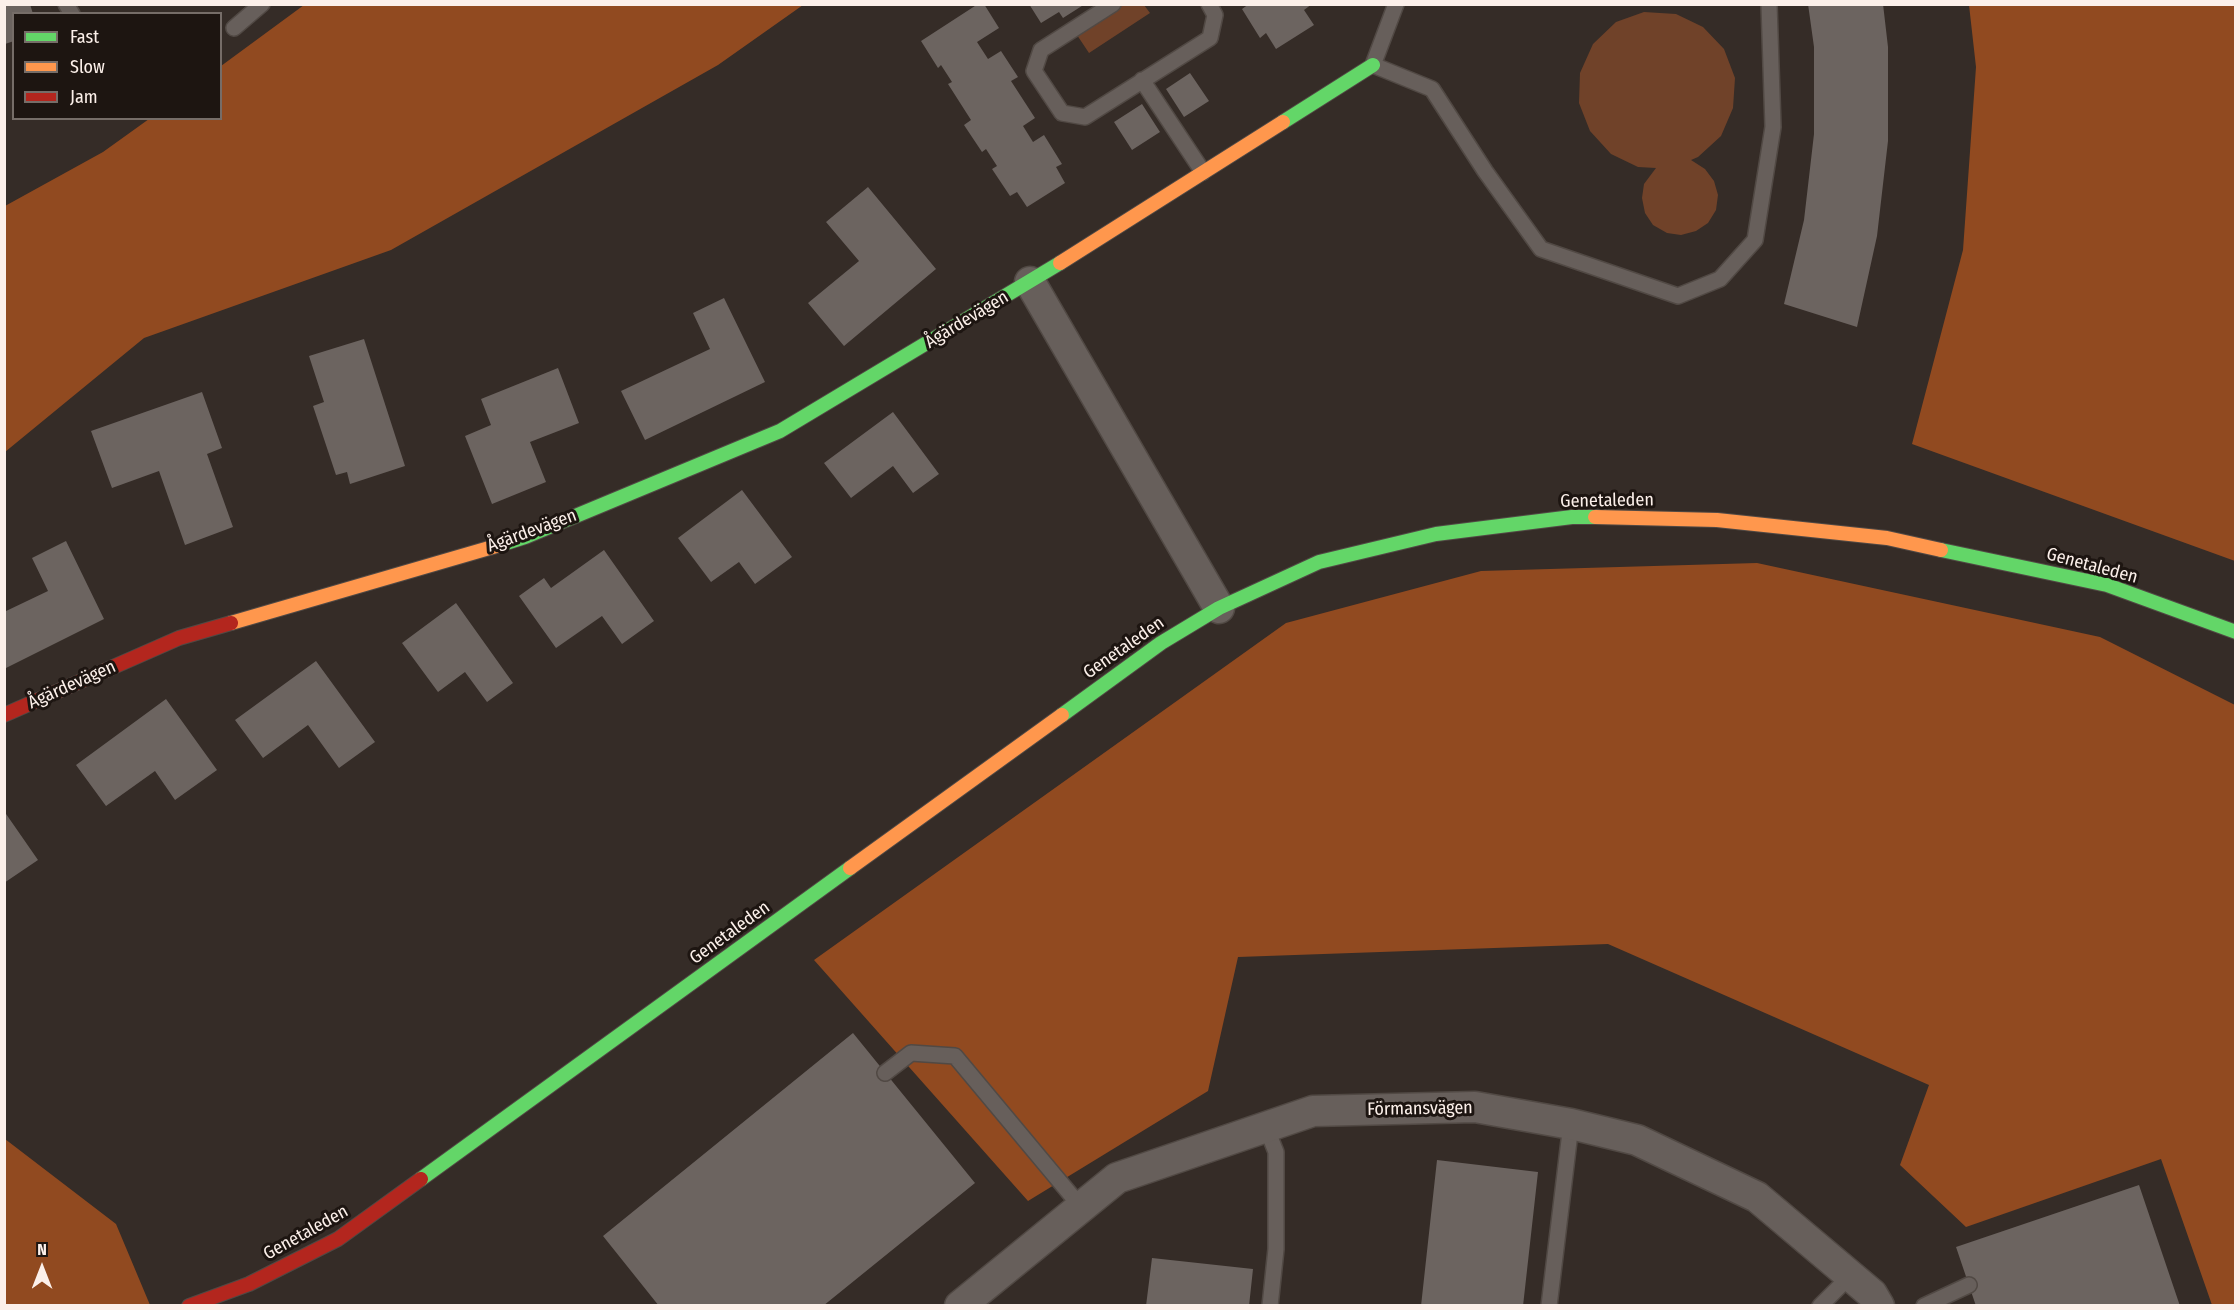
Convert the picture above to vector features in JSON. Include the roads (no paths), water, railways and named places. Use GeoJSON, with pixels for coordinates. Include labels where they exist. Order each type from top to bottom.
{"type":"FeatureCollection","features":[{"type":"Feature","properties":{"kind":"main road","name":"Ågärdevägen"},"geometry":{"type":"LineString","coordinates":[[4,715],[179,638],[525,537],[780,431],[1030,282],[1373,65]]}},
{"type":"Feature","properties":{"kind":"main road","name":"Genetaleden"},"geometry":{"type":"LineString","coordinates":[[189,1305],[250,1289],[338,1239],[1161,643],[1219,608],[1319,562],[1436,534],[1572,517],[1706,519],[1887,538],[2107,585],[2235,632]]}},
{"type":"Feature","properties":{"kind":"street","name":"Ågärdevägen"},"geometry":{"type":"LineString","coordinates":[[1030,282],[1219,608]]}},
{"type":"Feature","properties":{"kind":"street","name":"Förmansvägen"},"geometry":{"type":"LineString","coordinates":[[960,1305],[1117,1178],[1313,1111],[1474,1107],[1571,1124],[1637,1140],[1757,1197],[1872,1294],[1879,1305]]}},
{"type":"Feature","properties":{"kind":"lane"},"geometry":{"type":"LineString","coordinates":[[234,28],[262,4]]}},
{"type":"Feature","properties":{"kind":"lane"},"geometry":{"type":"LineString","coordinates":[[1113,4],[1041,50],[1034,71],[1062,113],[1084,117],[1210,38],[1215,15],[1209,4]]}},
{"type":"Feature","properties":{"kind":"lane"},"geometry":{"type":"LineString","coordinates":[[1396,4],[1373,65],[1432,89],[1485,171],[1541,249],[1678,296],[1720,279],[1755,240],[1773,127],[1769,4]]}},
{"type":"Feature","properties":{"kind":"lane"},"geometry":{"type":"LineString","coordinates":[[1142,80],[1203,172]]}},
{"type":"Feature","properties":{"kind":"lane"},"geometry":{"type":"LineString","coordinates":[[885,1073],[911,1053],[955,1056],[1081,1208]]}},
{"type":"Feature","properties":{"kind":"lane"},"geometry":{"type":"LineString","coordinates":[[1549,1305],[1571,1124]]}},
{"type":"Feature","properties":{"kind":"lane"},"geometry":{"type":"LineString","coordinates":[[1266,1127],[1276,1152],[1276,1249],[1270,1305]]}},
{"type":"Feature","properties":{"kind":"lane"},"geometry":{"type":"LineString","coordinates":[[1820,1305],[1850,1276]]}},
{"type":"Feature","properties":{"kind":"lane"},"geometry":{"type":"LineString","coordinates":[[1924,1305],[1969,1285]]}}]}
